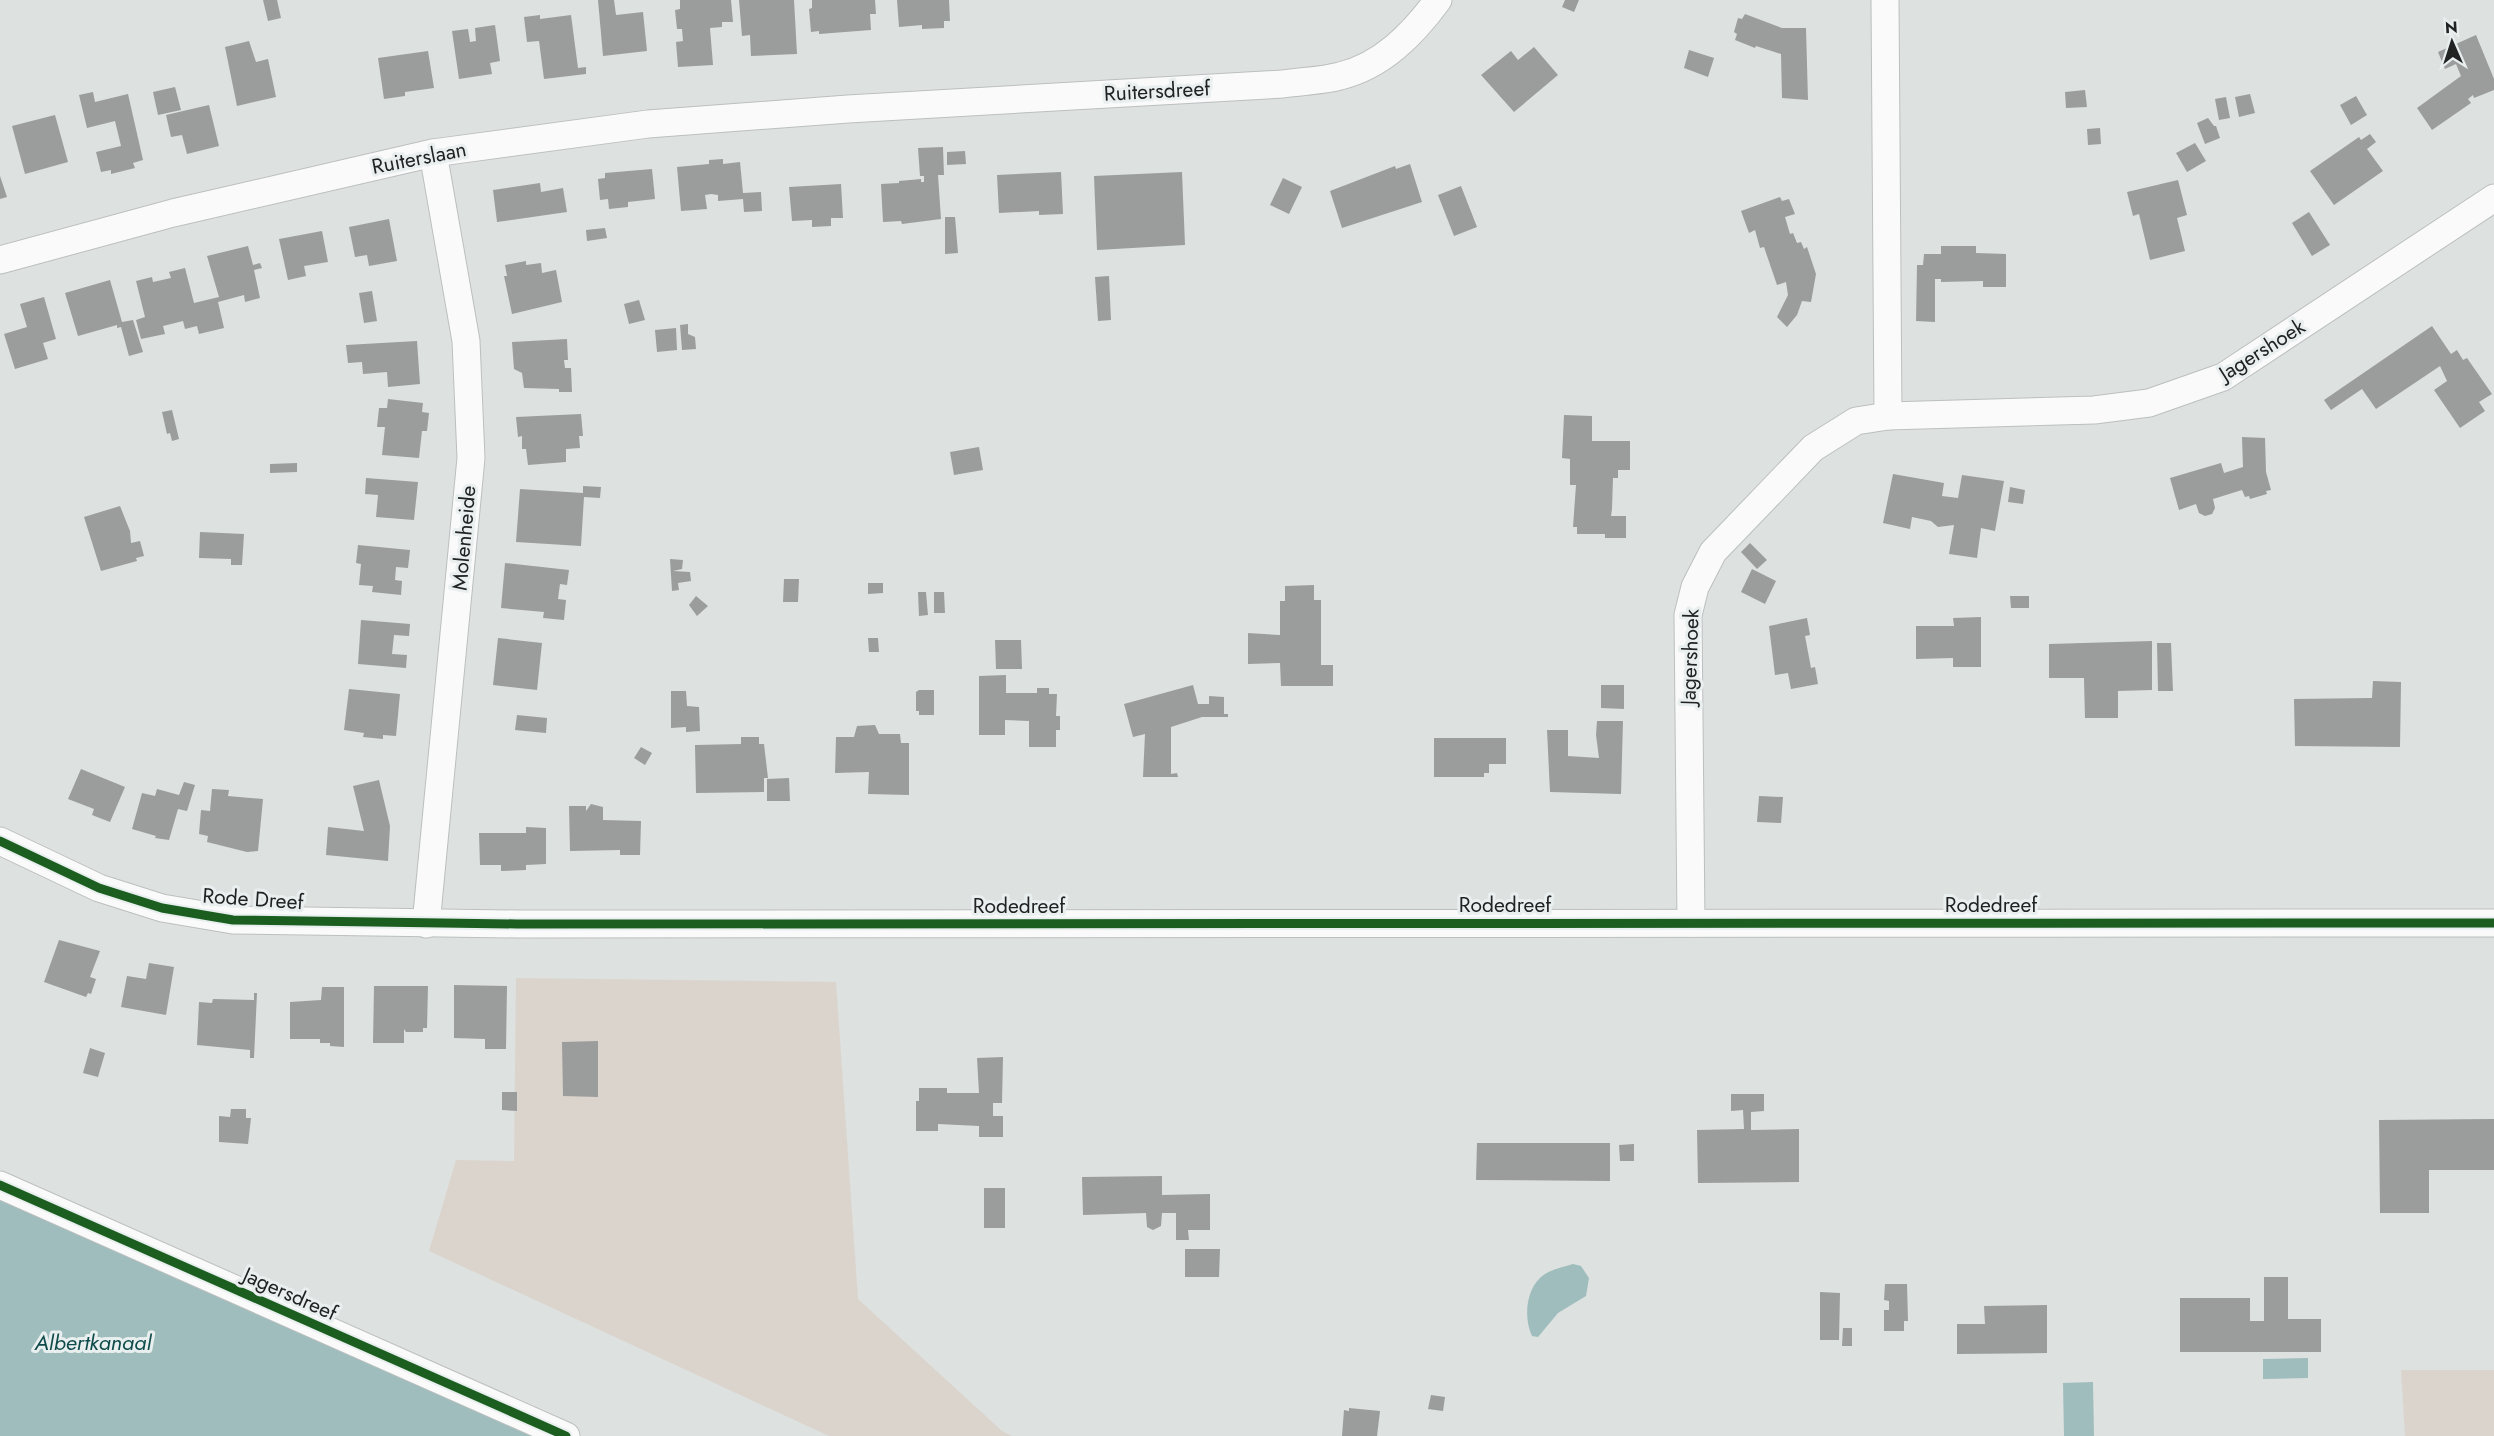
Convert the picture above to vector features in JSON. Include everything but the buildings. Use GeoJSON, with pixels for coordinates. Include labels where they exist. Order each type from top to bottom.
{"type":"FeatureCollection","features":[{"type":"Feature","properties":{"kind":"street","name":"Ruitersdreef"},"geometry":{"type":"LineString","coordinates":[[848,109],[1283,84],[1341,76],[1381,59],[1416,30],[1438,0]]}},
{"type":"Feature","properties":{"kind":"street"},"geometry":{"type":"LineString","coordinates":[[1885,0],[1888,416]]}},
{"type":"Feature","properties":{"kind":"street","name":"Ruiterslaan"},"geometry":{"type":"LineString","coordinates":[[0,260],[173,213],[433,153],[648,123],[848,109]]}},
{"type":"Feature","properties":{"kind":"street","name":"Molenheide"},"geometry":{"type":"LineString","coordinates":[[426,924],[471,458],[466,341],[433,153]]}},
{"type":"Feature","properties":{"kind":"street","name":"Jagershoek"},"geometry":{"type":"LineString","coordinates":[[1691,923],[1688,615],[1695,587],[1713,552],[1813,448],[1856,421],[1888,416],[2094,410],[2149,403],[2223,377],[2494,198]]}},
{"type":"Feature","properties":{"kind":"street","name":"Rode Dreef"},"geometry":{"type":"LineString","coordinates":[[0,841],[99,888],[162,908],[233,920],[517,924]]}},
{"type":"Feature","properties":{"kind":"street","name":"Rodedreef"},"geometry":{"type":"LineString","coordinates":[[517,924],[2494,922]]}},
{"type":"Feature","properties":{"kind":"street","name":"Jagersdreef"},"geometry":{"type":"LineString","coordinates":[[0,1185],[566,1436]]}},
{"type":"Feature","properties":{"kind":"shaded area"},"geometry":{"type":"Polygon","coordinates":[[[516,978],[836,982],[858,1299],[1002,1431],[1012,1436],[829,1436],[429,1251],[456,1160],[514,1161],[516,978]]]}},
{"type":"Feature","properties":{"kind":"shaded area"},"geometry":{"type":"Polygon","coordinates":[[[2401,1370],[2494,1370],[2494,1436],[2405,1436],[2401,1370]]]}},
{"type":"Feature","properties":{"kind":"water","name":"Albertkanaal"},"geometry":{"type":"Polygon","coordinates":[[[0,1200],[535,1436],[0,1436],[0,1200]]]}},
{"type":"Feature","properties":{"kind":"water"},"geometry":{"type":"Polygon","coordinates":[[[1573,1264],[1581,1266],[1589,1278],[1586,1296],[1558,1313],[1538,1337],[1532,1336],[1527,1311],[1534,1286],[1545,1274],[1573,1264]]]}},
{"type":"Feature","properties":{"kind":"water"},"geometry":{"type":"Polygon","coordinates":[[[2308,1358],[2308,1378],[2263,1379],[2263,1359],[2308,1358]]]}},
{"type":"Feature","properties":{"kind":"water"},"geometry":{"type":"Polygon","coordinates":[[[2093,1382],[2094,1436],[2064,1436],[2063,1383],[2093,1382]]]}},
{"type":"Feature","properties":{"kind":"cycle path"},"geometry":{"type":"LineString","coordinates":[[0,841],[99,888],[162,908],[233,920],[517,924],[2494,923]]}},
{"type":"Feature","properties":{"kind":"cycle path"},"geometry":{"type":"LineString","coordinates":[[0,1185],[566,1436]]}}]}
